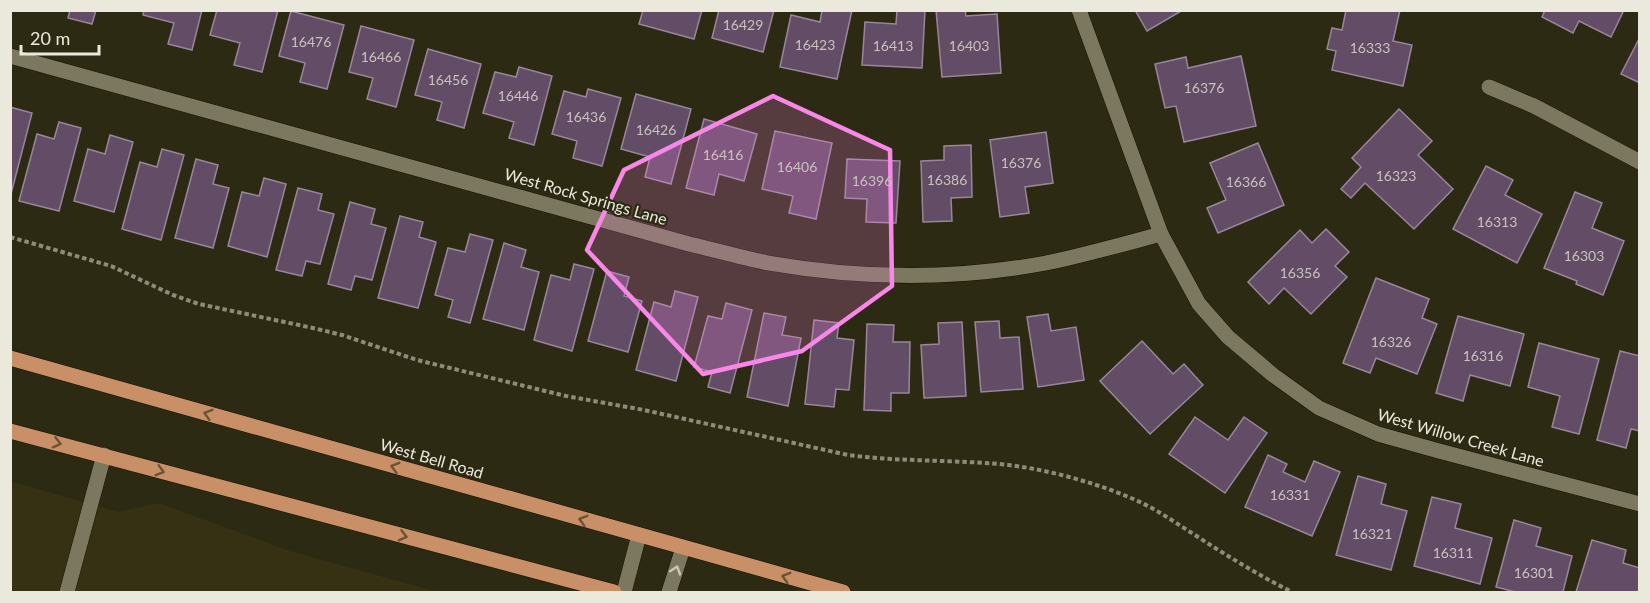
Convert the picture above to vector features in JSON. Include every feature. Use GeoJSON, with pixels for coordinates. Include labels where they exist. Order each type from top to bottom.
{"type":"FeatureCollection","features":[{"type":"Feature","properties":{"kind":"main road","name":"West Bell Road"},"geometry":{"type":"LineString","coordinates":[[10,358],[843,592]]}},
{"type":"Feature","properties":{"kind":"main road"},"geometry":{"type":"LineString","coordinates":[[10,431],[615,592]]}},
{"type":"Feature","properties":{"kind":"street","name":"West Willow Creek Lane"},"geometry":{"type":"LineString","coordinates":[[1079,10],[1161,234],[1199,304],[1228,337],[1273,375],[1319,408],[1378,434],[1640,504]]}},
{"type":"Feature","properties":{"kind":"street","name":"West Rock Springs Lane"},"geometry":{"type":"LineString","coordinates":[[10,56],[767,263],[840,273],[928,276],[1046,263],[1161,234]]}},
{"type":"Feature","properties":{"kind":"street"},"geometry":{"type":"LineString","coordinates":[[1489,87],[1534,106],[1640,162]]}},
{"type":"Feature","properties":{"kind":"street"},"geometry":{"type":"LineString","coordinates":[[67,592],[104,455]]}},
{"type":"Feature","properties":{"kind":"street"},"geometry":{"type":"LineString","coordinates":[[624,592],[639,535]]}},
{"type":"Feature","properties":{"kind":"street"},"geometry":{"type":"LineString","coordinates":[[669,592],[683,548]]}},
{"type":"Feature","properties":{"kind":"path"},"geometry":{"type":"LineString","coordinates":[[10,237],[111,266],[173,295],[199,304],[342,335],[417,360],[566,396],[644,410],[848,455],[881,460],[987,463],[1034,470],[1082,481],[1130,498],[1156,511],[1257,574],[1292,592]]}},
{"type":"Feature","properties":{"kind":"highlighted area"},"geometry":{"type":"Polygon","coordinates":[[[773,96],[890,150],[892,286],[802,351],[703,374],[587,250],[624,170],[773,96]]]}},
{"type":"Feature","properties":{"kind":"shaded area"},"geometry":{"type":"Polygon","coordinates":[[[10,481],[118,512],[159,503],[290,551],[438,592],[11,592],[10,481]]]}},
{"type":"Feature","properties":{"kind":"building"},"geometry":{"type":"Polygon","coordinates":[[[70,10],[96,10],[92,24],[68,18],[70,10]]]}},
{"type":"Feature","properties":{"kind":"building"},"geometry":{"type":"Polygon","coordinates":[[[144,10],[202,10],[192,50],[168,44],[174,23],[143,15],[144,10]]]}},
{"type":"Feature","properties":{"kind":"building"},"geometry":{"type":"Polygon","coordinates":[[[217,10],[278,10],[262,72],[234,65],[240,43],[210,35],[217,10]]]}},
{"type":"Feature","properties":{"kind":"building"},"geometry":{"type":"Polygon","coordinates":[[[643,10],[702,10],[694,39],[639,24],[643,10]]]}},
{"type":"Feature","properties":{"kind":"building"},"geometry":{"type":"Polygon","coordinates":[[[719,10],[774,10],[763,52],[712,38],[719,10]]]}},
{"type":"Feature","properties":{"kind":"building"},"geometry":{"type":"Polygon","coordinates":[[[822,10],[852,10],[837,79],[780,67],[791,15],[820,22],[822,10]]]}},
{"type":"Feature","properties":{"kind":"building"},"geometry":{"type":"Polygon","coordinates":[[[897,10],[925,10],[922,68],[862,65],[865,22],[896,24],[897,10]]]}},
{"type":"Feature","properties":{"kind":"building"},"geometry":{"type":"Polygon","coordinates":[[[936,10],[965,10],[966,16],[997,14],[1001,73],[942,77],[936,10]]]}},
{"type":"Feature","properties":{"kind":"building"},"geometry":{"type":"Polygon","coordinates":[[[1135,10],[1183,10],[1147,31],[1135,10]]]}},
{"type":"Feature","properties":{"kind":"building"},"geometry":{"type":"Polygon","coordinates":[[[1346,10],[1400,10],[1393,41],[1412,45],[1403,86],[1332,70],[1336,51],[1327,49],[1332,28],[1342,30],[1346,10]]]}},
{"type":"Feature","properties":{"kind":"building"},"geometry":{"type":"Polygon","coordinates":[[[1545,10],[1624,10],[1611,37],[1579,21],[1573,33],[1542,17],[1545,10]]]}},
{"type":"Feature","properties":{"kind":"building"},"geometry":{"type":"Polygon","coordinates":[[[291,11],[344,25],[327,89],[300,82],[305,63],[279,56],[291,11]]]}},
{"type":"Feature","properties":{"kind":"building"},"geometry":{"type":"Polygon","coordinates":[[[361,26],[414,40],[396,107],[367,99],[373,78],[349,72],[361,26]]]}},
{"type":"Feature","properties":{"kind":"building"},"geometry":{"type":"Polygon","coordinates":[[[1640,37],[1640,83],[1621,74],[1640,37]]]}},
{"type":"Feature","properties":{"kind":"building"},"geometry":{"type":"Polygon","coordinates":[[[428,49],[481,64],[464,128],[437,120],[442,102],[415,95],[428,49]]]}},
{"type":"Feature","properties":{"kind":"building"},"geometry":{"type":"Polygon","coordinates":[[[1241,56],[1256,126],[1184,142],[1176,106],[1165,108],[1155,64],[1186,57],[1188,68],[1241,56]]]}},
{"type":"Feature","properties":{"kind":"building"},"geometry":{"type":"Polygon","coordinates":[[[519,67],[552,76],[534,145],[509,138],[514,122],[483,113],[495,72],[516,77],[519,67]]]}},
{"type":"Feature","properties":{"kind":"building"},"geometry":{"type":"Polygon","coordinates":[[[588,89],[621,98],[602,166],[573,158],[577,141],[552,134],[564,91],[586,97],[588,89]]]}},
{"type":"Feature","properties":{"kind":"building"},"geometry":{"type":"Polygon","coordinates":[[[636,94],[691,109],[671,184],[645,177],[650,157],[621,149],[636,94]]]}},
{"type":"Feature","properties":{"kind":"building"},"geometry":{"type":"Polygon","coordinates":[[[10,107],[32,113],[11,194],[10,193],[10,107]]]}},
{"type":"Feature","properties":{"kind":"building"},"geometry":{"type":"Polygon","coordinates":[[[1399,109],[1432,141],[1418,155],[1453,189],[1414,229],[1365,183],[1351,198],[1341,189],[1361,167],[1352,158],[1399,109]]]}},
{"type":"Feature","properties":{"kind":"building"},"geometry":{"type":"Polygon","coordinates":[[[704,119],[757,134],[744,181],[719,174],[714,195],[686,188],[704,119]]]}},
{"type":"Feature","properties":{"kind":"building"},"geometry":{"type":"Polygon","coordinates":[[[59,122],[81,128],[59,211],[19,201],[37,134],[54,139],[59,122]]]}},
{"type":"Feature","properties":{"kind":"building"},"geometry":{"type":"Polygon","coordinates":[[[775,131],[832,143],[816,219],[789,213],[793,196],[762,189],[775,131]]]}},
{"type":"Feature","properties":{"kind":"building"},"geometry":{"type":"Polygon","coordinates":[[[1046,132],[1053,183],[1025,187],[1029,213],[1000,217],[990,140],[1046,132]]]}},
{"type":"Feature","properties":{"kind":"building"},"geometry":{"type":"Polygon","coordinates":[[[110,135],[133,142],[114,212],[74,201],[88,149],[105,154],[110,135]]]}},
{"type":"Feature","properties":{"kind":"building"},"geometry":{"type":"Polygon","coordinates":[[[1258,143],[1284,205],[1218,233],[1207,208],[1226,200],[1210,163],[1258,143]]]}},
{"type":"Feature","properties":{"kind":"building"},"geometry":{"type":"Polygon","coordinates":[[[971,145],[972,197],[951,198],[952,221],[923,222],[921,161],[944,160],[944,146],[971,145]]]}},
{"type":"Feature","properties":{"kind":"building"},"geometry":{"type":"Polygon","coordinates":[[[162,149],[184,155],[161,240],[122,229],[140,162],[157,167],[162,149]]]}},
{"type":"Feature","properties":{"kind":"building"},"geometry":{"type":"Polygon","coordinates":[[[196,159],[218,165],[213,184],[229,188],[213,248],[175,238],[196,159]]]}},
{"type":"Feature","properties":{"kind":"building"},"geometry":{"type":"Polygon","coordinates":[[[847,159],[900,161],[896,223],[866,222],[867,199],[845,198],[847,159]]]}},
{"type":"Feature","properties":{"kind":"building"},"geometry":{"type":"Polygon","coordinates":[[[1486,166],[1513,180],[1505,195],[1542,214],[1517,263],[1453,229],[1486,166]]]}},
{"type":"Feature","properties":{"kind":"building"},"geometry":{"type":"Polygon","coordinates":[[[264,178],[286,184],[267,257],[228,246],[242,192],[259,196],[264,178]]]}},
{"type":"Feature","properties":{"kind":"building"},"geometry":{"type":"Polygon","coordinates":[[[298,188],[322,194],[318,210],[334,214],[320,264],[306,261],[302,276],[276,270],[298,188]]]}},
{"type":"Feature","properties":{"kind":"building"},"geometry":{"type":"Polygon","coordinates":[[[1575,192],[1602,203],[1592,228],[1624,241],[1603,295],[1576,284],[1577,281],[1544,268],[1575,192]]]}},
{"type":"Feature","properties":{"kind":"building"},"geometry":{"type":"Polygon","coordinates":[[[350,202],[375,209],[371,224],[386,228],[372,280],[355,276],[351,290],[328,284],[350,202]]]}},
{"type":"Feature","properties":{"kind":"building"},"geometry":{"type":"Polygon","coordinates":[[[400,216],[423,222],[419,237],[436,242],[418,308],[378,298],[400,216]]]}},
{"type":"Feature","properties":{"kind":"building"},"geometry":{"type":"Polygon","coordinates":[[[1326,229],[1349,252],[1335,266],[1347,277],[1311,314],[1284,288],[1269,304],[1248,282],[1300,230],[1312,243],[1326,229]]]}},
{"type":"Feature","properties":{"kind":"building"},"geometry":{"type":"Polygon","coordinates":[[[470,234],[493,240],[470,323],[448,317],[453,300],[435,295],[448,248],[465,252],[470,234]]]}},
{"type":"Feature","properties":{"kind":"building"},"geometry":{"type":"Polygon","coordinates":[[[504,243],[526,250],[521,267],[539,272],[524,330],[483,319],[504,243]]]}},
{"type":"Feature","properties":{"kind":"building"},"geometry":{"type":"Polygon","coordinates":[[[574,264],[594,269],[572,351],[534,340],[551,275],[570,280],[574,264]]]}},
{"type":"Feature","properties":{"kind":"building"},"geometry":{"type":"Polygon","coordinates":[[[607,271],[629,277],[624,296],[642,301],[628,352],[588,341],[607,271]]]}},
{"type":"Feature","properties":{"kind":"building"},"geometry":{"type":"Polygon","coordinates":[[[1376,278],[1429,299],[1422,318],[1437,324],[1417,374],[1376,358],[1370,373],[1343,363],[1376,278]]]}},
{"type":"Feature","properties":{"kind":"building"},"geometry":{"type":"Polygon","coordinates":[[[675,291],[698,297],[676,381],[636,370],[654,302],[671,307],[675,291]]]}},
{"type":"Feature","properties":{"kind":"building"},"geometry":{"type":"Polygon","coordinates":[[[726,303],[752,310],[730,393],[708,387],[712,372],[694,367],[708,316],[722,319],[726,303]]]}},
{"type":"Feature","properties":{"kind":"building"},"geometry":{"type":"Polygon","coordinates":[[[764,313],[786,317],[782,335],[801,338],[788,406],[747,397],[764,313]]]}},
{"type":"Feature","properties":{"kind":"building"},"geometry":{"type":"Polygon","coordinates":[[[1048,314],[1051,331],[1076,327],[1084,380],[1038,387],[1027,317],[1048,314]]]}},
{"type":"Feature","properties":{"kind":"building"},"geometry":{"type":"Polygon","coordinates":[[[1458,316],[1524,334],[1510,386],[1470,375],[1463,401],[1436,393],[1458,316]]]}},
{"type":"Feature","properties":{"kind":"building"},"geometry":{"type":"Polygon","coordinates":[[[814,320],[839,323],[837,338],[854,340],[849,390],[836,389],[834,407],[805,404],[814,320]]]}},
{"type":"Feature","properties":{"kind":"building"},"geometry":{"type":"Polygon","coordinates":[[[999,321],[1000,338],[1019,337],[1023,389],[981,392],[975,322],[999,321]]]}},
{"type":"Feature","properties":{"kind":"building"},"geometry":{"type":"Polygon","coordinates":[[[962,322],[966,396],[924,398],[921,345],[939,344],[938,323],[962,322]]]}},
{"type":"Feature","properties":{"kind":"building"},"geometry":{"type":"Polygon","coordinates":[[[867,324],[894,325],[893,342],[910,342],[909,393],[891,393],[891,411],[864,410],[867,324]]]}},
{"type":"Feature","properties":{"kind":"building"},"geometry":{"type":"Polygon","coordinates":[[[1142,341],[1173,374],[1184,364],[1203,385],[1150,434],[1100,381],[1142,341]]]}},
{"type":"Feature","properties":{"kind":"building"},"geometry":{"type":"Polygon","coordinates":[[[1539,343],[1599,359],[1579,434],[1552,427],[1560,396],[1528,387],[1539,343]]]}},
{"type":"Feature","properties":{"kind":"building"},"geometry":{"type":"Polygon","coordinates":[[[1620,351],[1640,356],[1640,431],[1631,429],[1626,448],[1597,440],[1620,351]]]}},
{"type":"Feature","properties":{"kind":"building"},"geometry":{"type":"Polygon","coordinates":[[[1195,417],[1228,440],[1244,417],[1267,433],[1225,493],[1169,454],[1195,417]]]}},
{"type":"Feature","properties":{"kind":"building"},"geometry":{"type":"Polygon","coordinates":[[[1268,455],[1287,464],[1283,472],[1305,482],[1314,461],[1340,472],[1312,536],[1245,507],[1268,455]]]}},
{"type":"Feature","properties":{"kind":"building"},"geometry":{"type":"Polygon","coordinates":[[[1358,476],[1386,484],[1381,504],[1407,511],[1391,570],[1336,555],[1358,476]]]}},
{"type":"Feature","properties":{"kind":"building"},"geometry":{"type":"Polygon","coordinates":[[[1432,497],[1461,504],[1455,528],[1492,538],[1480,584],[1414,566],[1432,497]]]}},
{"type":"Feature","properties":{"kind":"building"},"geometry":{"type":"Polygon","coordinates":[[[1514,520],[1541,528],[1536,546],[1572,556],[1563,592],[1515,592],[1496,587],[1514,520]]]}},
{"type":"Feature","properties":{"kind":"building"},"geometry":{"type":"Polygon","coordinates":[[[1592,540],[1626,550],[1623,563],[1640,568],[1640,592],[1576,592],[1592,540]]]}}]}
